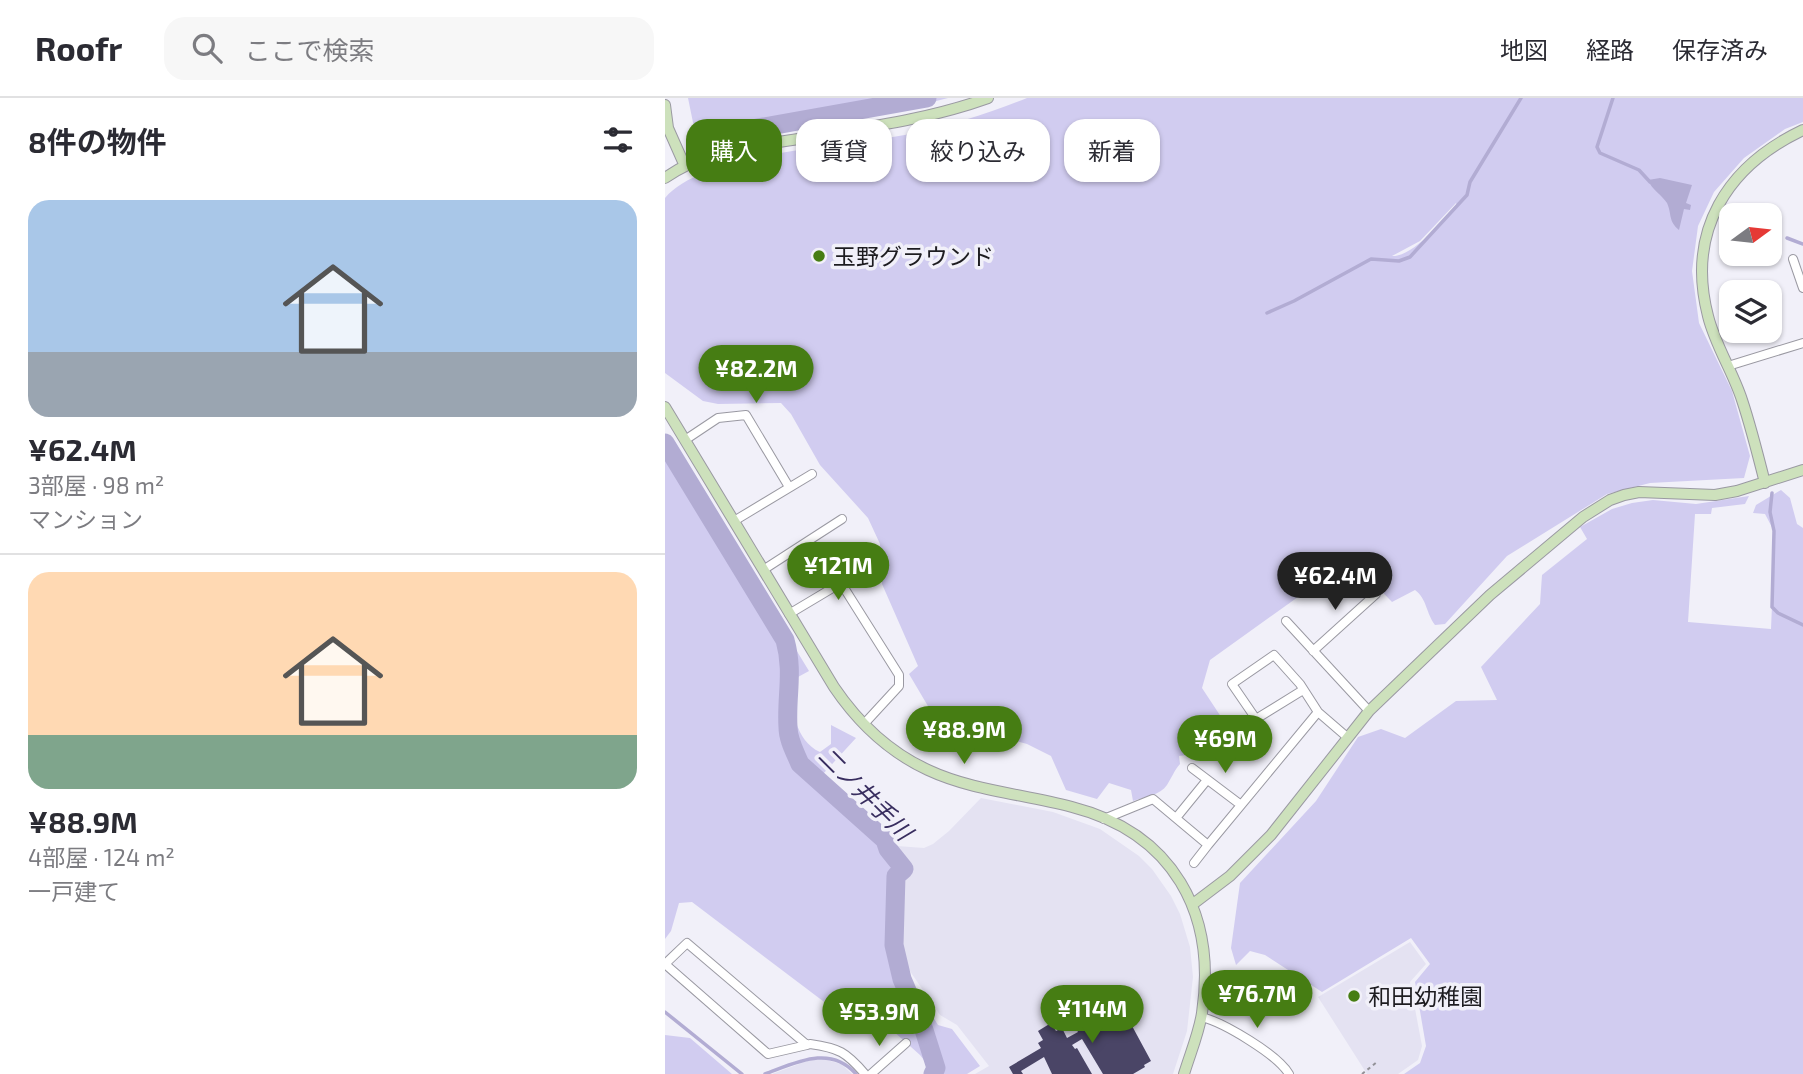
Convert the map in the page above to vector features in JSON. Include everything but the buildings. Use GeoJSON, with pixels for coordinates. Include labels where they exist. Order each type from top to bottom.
{"type":"FeatureCollection","features":[{"type":"Feature","properties":{"kind":"street"},"geometry":{"type":"LineString","coordinates":[[665,178],[684,164],[722,152],[892,123],[944,112],[988,98]]}},
{"type":"Feature","properties":{"kind":"street"},"geometry":{"type":"LineString","coordinates":[[665,105],[668,128],[684,164]]}},
{"type":"Feature","properties":{"kind":"street"},"geometry":{"type":"LineString","coordinates":[[1765,483],[1742,398],[1708,319],[1702,268],[1708,229],[1720,202],[1739,174],[1769,148],[1803,130]]}},
{"type":"Feature","properties":{"kind":"street"},"geometry":{"type":"LineString","coordinates":[[1793,259],[1803,288]]}},
{"type":"Feature","properties":{"kind":"street"},"geometry":{"type":"LineString","coordinates":[[1728,366],[1803,343]]}},
{"type":"Feature","properties":{"kind":"street"},"geometry":{"type":"LineString","coordinates":[[665,407],[846,705],[864,724],[887,745],[928,770],[979,787],[1070,806],[1104,819],[1142,840],[1157,853],[1183,886],[1193,904],[1200,926],[1205,982],[1202,1017],[1184,1074]]}},
{"type":"Feature","properties":{"kind":"street"},"geometry":{"type":"LineString","coordinates":[[685,440],[718,418],[746,415],[789,487]]}},
{"type":"Feature","properties":{"kind":"street"},"geometry":{"type":"LineString","coordinates":[[1193,904],[1230,876],[1271,835],[1369,711],[1490,595],[1583,517],[1610,500],[1639,492],[1715,495],[1765,483],[1803,470]]}},
{"type":"Feature","properties":{"kind":"street"},"geometry":{"type":"LineString","coordinates":[[734,522],[812,474]]}},
{"type":"Feature","properties":{"kind":"street"},"geometry":{"type":"LineString","coordinates":[[762,570],[842,519]]}},
{"type":"Feature","properties":{"kind":"street"},"geometry":{"type":"LineString","coordinates":[[789,614],[871,565]]}},
{"type":"Feature","properties":{"kind":"street"},"geometry":{"type":"LineString","coordinates":[[841,583],[899,675],[899,686],[864,724]]}},
{"type":"Feature","properties":{"kind":"street"},"geometry":{"type":"LineString","coordinates":[[1313,651],[1376,594]]}},
{"type":"Feature","properties":{"kind":"street"},"geometry":{"type":"LineString","coordinates":[[1286,621],[1369,711]]}},
{"type":"Feature","properties":{"kind":"street"},"geometry":{"type":"LineString","coordinates":[[1303,690],[1256,719],[1232,684],[1275,655],[1303,690],[1318,712],[1347,737]]}},
{"type":"Feature","properties":{"kind":"street"},"geometry":{"type":"LineString","coordinates":[[1193,863],[1318,712]]}},
{"type":"Feature","properties":{"kind":"street"},"geometry":{"type":"LineString","coordinates":[[1192,768],[1241,805]]}},
{"type":"Feature","properties":{"kind":"street"},"geometry":{"type":"LineString","coordinates":[[1176,818],[1207,780]]}},
{"type":"Feature","properties":{"kind":"street"},"geometry":{"type":"LineString","coordinates":[[1104,819],[1153,799],[1208,845]]}},
{"type":"Feature","properties":{"kind":"street"},"geometry":{"type":"LineString","coordinates":[[807,1045],[687,943],[665,964],[768,1054],[807,1045],[832,1047],[848,1054],[865,1074]]}},
{"type":"Feature","properties":{"kind":"street"},"geometry":{"type":"LineString","coordinates":[[1202,1017],[1218,1021],[1229,1028],[1279,1061],[1289,1074]]}},
{"type":"Feature","properties":{"kind":"street"},"geometry":{"type":"LineString","coordinates":[[871,1074],[906,1043]]}},
{"type":"Feature","properties":{"kind":"path"},"geometry":{"type":"LineString","coordinates":[[1362,1074],[1377,1062]]}},
{"type":"Feature","properties":{"kind":"shaded area"},"geometry":{"type":"Polygon","coordinates":[[[688,98],[948,98],[905,109],[842,119],[796,119],[796,126],[782,129],[782,119],[692,119],[688,98]]]}},
{"type":"Feature","properties":{"kind":"shaded area"},"geometry":{"type":"Polygon","coordinates":[[[1027,98],[1803,98],[1803,122],[1785,129],[1744,158],[1714,192],[1698,226],[1692,271],[1699,323],[1732,391],[1750,456],[1744,478],[1650,483],[1607,494],[1507,556],[1445,624],[1435,625],[1422,598],[1415,590],[1392,602],[1363,572],[1305,592],[1210,660],[1202,688],[1233,735],[1233,749],[1179,756],[1180,764],[1164,788],[1133,801],[1131,790],[1109,783],[1097,799],[1066,790],[1051,756],[1027,744],[935,718],[909,674],[918,666],[882,584],[880,544],[868,518],[820,465],[791,414],[781,403],[718,404],[703,401],[665,373],[665,198],[684,182],[782,182],[782,153],[796,151],[796,182],[892,182],[892,137],[906,135],[906,182],[1050,182],[1050,119],[968,119],[1027,98]],[[1456,203],[1420,241],[1392,256],[1409,251],[1435,229],[1457,206],[1456,203]]]}},
{"type":"Feature","properties":{"kind":"shaded area"},"geometry":{"type":"Polygon","coordinates":[[[1660,178],[1692,185],[1686,203],[1691,205],[1690,210],[1684,209],[1679,230],[1672,220],[1667,203],[1648,180],[1660,178]]]}},
{"type":"Feature","properties":{"kind":"shaded area"},"geometry":{"type":"Polygon","coordinates":[[[665,435],[809,671],[787,683],[796,722],[805,740],[820,752],[831,744],[831,725],[856,738],[823,774],[884,828],[893,828],[891,844],[894,867],[889,946],[938,1025],[952,1029],[980,1066],[967,1074],[935,1074],[920,1055],[883,1022],[856,1026],[692,902],[679,903],[671,931],[665,939],[665,435]]]}},
{"type":"Feature","properties":{"kind":"shaded area"},"geometry":{"type":"Polygon","coordinates":[[[1781,490],[1790,498],[1797,524],[1803,528],[1803,1074],[1404,1074],[1420,1063],[1426,1046],[1415,982],[1430,964],[1411,938],[1322,992],[1265,955],[1250,951],[1236,965],[1231,948],[1240,883],[1316,801],[1358,737],[1381,729],[1405,738],[1456,701],[1497,700],[1481,667],[1540,604],[1542,575],[1587,539],[1580,527],[1612,509],[1632,503],[1653,500],[1696,504],[1749,496],[1745,504],[1712,508],[1711,514],[1695,514],[1688,622],[1771,629],[1775,533],[1765,514],[1753,513],[1756,505],[1781,490]]]}},
{"type":"Feature","properties":{"kind":"shaded area"},"geometry":{"type":"Polygon","coordinates":[[[981,798],[1053,812],[1100,829],[1139,856],[1171,896],[1180,914],[1190,947],[1193,977],[1187,1031],[1173,1074],[975,1074],[989,1066],[957,1025],[940,1015],[901,958],[904,874],[909,872],[893,848],[924,848],[933,844],[981,798]]]}},
{"type":"Feature","properties":{"kind":"shaded area"},"geometry":{"type":"Polygon","coordinates":[[[1410,942],[1426,964],[1410,982],[1422,1046],[1418,1060],[1398,1074],[1367,1074],[1318,997],[1410,942]]]}},
{"type":"Feature","properties":{"kind":"shaded area"},"geometry":{"type":"Polygon","coordinates":[[[665,1035],[690,1038],[732,1074],[665,1074],[665,1035]]]}},
{"type":"Feature","properties":{"kind":"shaded area"},"geometry":{"type":"Polygon","coordinates":[[[823,1059],[841,1064],[852,1074],[772,1074],[810,1060],[823,1059]]]}},
{"type":"Feature","properties":{"kind":"waterway","name":"二ノ井手川"},"geometry":{"type":"LineString","coordinates":[[782,124],[927,98]]}},
{"type":"Feature","properties":{"kind":"waterway"},"geometry":{"type":"LineString","coordinates":[[1267,313],[1371,259],[1399,261],[1410,257],[1467,195],[1470,182],[1521,98]]}},
{"type":"Feature","properties":{"kind":"waterway"},"geometry":{"type":"LineString","coordinates":[[1613,98],[1597,147],[1600,153],[1639,170],[1650,182]]}},
{"type":"Feature","properties":{"kind":"waterway"},"geometry":{"type":"LineString","coordinates":[[1787,238],[1803,244]]}},
{"type":"Feature","properties":{"kind":"waterway","name":"二ノ井手川"},"geometry":{"type":"LineString","coordinates":[[665,443],[785,640],[789,673],[788,732],[800,764],[885,840],[888,849],[904,869],[896,876],[894,945],[902,979],[924,1030],[936,1068],[933,1074]]}},
{"type":"Feature","properties":{"kind":"waterway"},"geometry":{"type":"LineString","coordinates":[[1772,493],[1772,607],[1778,613],[1803,625]]}},
{"type":"Feature","properties":{"kind":"waterway"},"geometry":{"type":"LineString","coordinates":[[665,1012],[742,1074]]}},
{"type":"Feature","properties":{"kind":"waterway"},"geometry":{"type":"LineString","coordinates":[[765,1074],[800,1061],[824,1058],[846,1065],[856,1074]]}},
{"type":"Feature","properties":{"kind":"place","name":"玉野グラウンド"},"geometry":{"type":"Point","coordinates":[819,256]}},
{"type":"Feature","properties":{"kind":"place","name":"和田幼稚園"},"geometry":{"type":"Point","coordinates":[1354,996]}}]}
